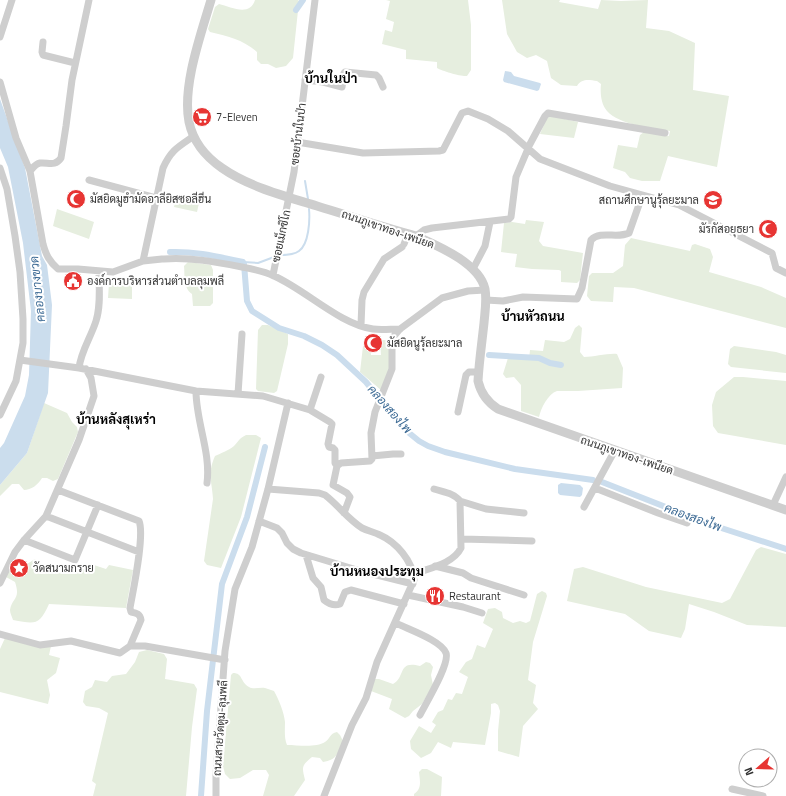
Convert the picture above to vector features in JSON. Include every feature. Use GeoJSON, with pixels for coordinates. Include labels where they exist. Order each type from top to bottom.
{"type":"FeatureCollection","features":[{"type":"Feature","properties":{"kind":"street"},"geometry":{"type":"LineString","coordinates":[[0,37],[12,0]]}},
{"type":"Feature","properties":{"kind":"street"},"geometry":{"type":"LineString","coordinates":[[30,171],[35,165],[40,163],[53,164],[58,162],[61,158],[75,63],[89,0]]}},
{"type":"Feature","properties":{"kind":"street","name":"ถนนภูเขาทอง-เพนียด"},"geometry":{"type":"LineString","coordinates":[[211,0],[189,85],[188,100],[189,122],[199,146],[208,156],[221,167],[242,180],[289,197],[412,235],[432,243],[454,255],[473,269],[481,279],[485,290],[486,300],[478,381],[484,398],[491,405],[498,409],[786,510]]}},
{"type":"Feature","properties":{"kind":"street","name":"ซอยบ้านในป่า"},"geometry":{"type":"LineString","coordinates":[[289,197],[315,0]]}},
{"type":"Feature","properties":{"kind":"street"},"geometry":{"type":"LineString","coordinates":[[43,42],[42,55],[75,63]]}},
{"type":"Feature","properties":{"kind":"street"},"geometry":{"type":"LineString","coordinates":[[305,80],[323,82],[342,87],[345,72],[372,74],[379,78],[383,87]]}},
{"type":"Feature","properties":{"kind":"street"},"geometry":{"type":"LineString","coordinates":[[0,82],[16,138],[30,171],[45,254],[50,262],[58,269],[114,272],[143,261],[192,258],[236,266],[273,275],[308,294],[328,309],[348,320],[372,329],[400,329]]}},
{"type":"Feature","properties":{"kind":"street"},"geometry":{"type":"LineString","coordinates":[[297,142],[363,153],[439,151],[443,150],[462,113],[468,111],[488,119],[508,131],[540,159],[610,186],[679,205],[772,253],[776,268],[786,273]]}},
{"type":"Feature","properties":{"kind":"street"},"geometry":{"type":"LineString","coordinates":[[361,325],[362,300],[364,292],[384,258],[403,246],[412,235],[432,228],[490,222],[509,219],[511,217],[516,177],[545,116],[548,113],[665,133]]}},
{"type":"Feature","properties":{"kind":"street"},"geometry":{"type":"LineString","coordinates":[[143,261],[162,168],[174,149],[194,136]]}},
{"type":"Feature","properties":{"kind":"street"},"geometry":{"type":"LineString","coordinates":[[0,168],[7,189],[20,272],[23,319],[22,360],[16,381],[0,415]]}},
{"type":"Feature","properties":{"kind":"street"},"geometry":{"type":"LineString","coordinates":[[89,180],[156,198]]}},
{"type":"Feature","properties":{"kind":"street"},"geometry":{"type":"LineString","coordinates":[[486,300],[503,301],[523,297],[577,299],[582,288],[591,240],[598,236],[624,235],[628,233],[642,196]]}},
{"type":"Feature","properties":{"kind":"street","name":"ซอยเม็กซิโก"},"geometry":{"type":"LineString","coordinates":[[273,275],[289,197]]}},
{"type":"Feature","properties":{"kind":"street"},"geometry":{"type":"LineString","coordinates":[[473,269],[485,246],[490,222]]}},
{"type":"Feature","properties":{"kind":"street"},"geometry":{"type":"LineString","coordinates":[[0,582],[15,552],[46,516],[79,440],[94,396],[91,378],[82,368],[80,359],[96,321],[99,294],[99,272]]}},
{"type":"Feature","properties":{"kind":"street"},"geometry":{"type":"LineString","coordinates":[[337,466],[341,463],[370,461],[372,456],[371,433],[378,405],[392,370],[392,344],[394,336],[400,329],[442,298],[468,291],[485,290]]}},
{"type":"Feature","properties":{"kind":"street"},"geometry":{"type":"LineString","coordinates":[[238,394],[242,334]]}},
{"type":"Feature","properties":{"kind":"street"},"geometry":{"type":"LineString","coordinates":[[22,360],[82,368],[196,391],[263,396],[310,410],[332,424],[328,444],[329,447],[335,450],[335,463],[337,466],[333,486],[347,493],[350,497],[344,513]]}},
{"type":"Feature","properties":{"kind":"street"},"geometry":{"type":"LineString","coordinates":[[458,412],[466,375],[469,372],[478,372]]}},
{"type":"Feature","properties":{"kind":"street"},"geometry":{"type":"LineString","coordinates":[[310,410],[321,377]]}},
{"type":"Feature","properties":{"kind":"street"},"geometry":{"type":"LineString","coordinates":[[196,391],[196,404],[208,465],[207,483]]}},
{"type":"Feature","properties":{"kind":"street","name":"ถนนสายวัดตูม-ลุมพลี"},"geometry":{"type":"LineString","coordinates":[[216,796],[223,659],[235,589],[252,547],[268,490],[288,403]]}},
{"type":"Feature","properties":{"kind":"street"},"geometry":{"type":"LineString","coordinates":[[584,507],[615,450]]}},
{"type":"Feature","properties":{"kind":"street"},"geometry":{"type":"LineString","coordinates":[[372,456],[401,454]]}},
{"type":"Feature","properties":{"kind":"street"},"geometry":{"type":"LineString","coordinates":[[773,505],[786,477]]}},
{"type":"Feature","properties":{"kind":"street"},"geometry":{"type":"LineString","coordinates":[[595,488],[658,513],[687,522]]}},
{"type":"Feature","properties":{"kind":"street"},"geometry":{"type":"LineString","coordinates":[[434,489],[451,494],[457,497],[460,501],[486,509],[524,513]]}},
{"type":"Feature","properties":{"kind":"street"},"geometry":{"type":"LineString","coordinates":[[0,634],[40,645],[71,641],[120,653],[130,646],[141,620],[141,616],[131,612],[130,608],[139,552],[140,521],[58,490]]}},
{"type":"Feature","properties":{"kind":"street"},"geometry":{"type":"LineString","coordinates":[[268,490],[319,493],[325,495],[363,528],[380,535],[395,544],[414,574],[413,584],[377,662],[366,698],[352,725],[324,796]]}},
{"type":"Feature","properties":{"kind":"street"},"geometry":{"type":"LineString","coordinates":[[414,574],[450,560],[458,555],[461,548],[462,539],[460,501]]}},
{"type":"Feature","properties":{"kind":"street"},"geometry":{"type":"LineString","coordinates":[[24,540],[75,560],[98,505]]}},
{"type":"Feature","properties":{"kind":"street"},"geometry":{"type":"LineString","coordinates":[[46,516],[139,552]]}},
{"type":"Feature","properties":{"kind":"street"},"geometry":{"type":"LineString","coordinates":[[259,521],[277,528],[293,548],[306,555],[413,584]]}},
{"type":"Feature","properties":{"kind":"street"},"geometry":{"type":"LineString","coordinates":[[462,539],[532,541]]}},
{"type":"Feature","properties":{"kind":"street"},"geometry":{"type":"LineString","coordinates":[[306,555],[313,578],[321,587],[324,600],[328,603],[336,605],[340,604],[345,592],[351,590],[404,604]]}},
{"type":"Feature","properties":{"kind":"street"},"geometry":{"type":"LineString","coordinates":[[435,566],[463,573],[471,578],[524,595]]}},
{"type":"Feature","properties":{"kind":"street"},"geometry":{"type":"LineString","coordinates":[[408,595],[463,607],[482,613]]}},
{"type":"Feature","properties":{"kind":"street"},"geometry":{"type":"LineString","coordinates":[[396,623],[432,639],[446,653],[446,662],[420,715]]}},
{"type":"Feature","properties":{"kind":"street"},"geometry":{"type":"LineString","coordinates":[[130,646],[145,646],[223,659]]}},
{"type":"Feature","properties":{"kind":"street"},"geometry":{"type":"LineString","coordinates":[[732,789],[763,796]]}},
{"type":"Feature","properties":{"kind":"green space"},"geometry":{"type":"Polygon","coordinates":[[[255,0],[299,1],[293,58],[286,66],[276,68],[268,64],[261,64],[257,60],[257,52],[247,44],[210,32],[208,29],[215,7],[219,4],[234,9],[245,10],[253,5],[255,0]]]}},
{"type":"Feature","properties":{"kind":"green space"},"geometry":{"type":"Polygon","coordinates":[[[386,0],[468,0],[471,25],[471,70],[467,76],[457,75],[437,68],[437,62],[406,59],[406,50],[382,44],[385,30],[392,32],[394,22],[386,19],[390,1],[386,0]]]}},
{"type":"Feature","properties":{"kind":"green space"},"geometry":{"type":"Polygon","coordinates":[[[502,0],[560,0],[559,2],[598,9],[601,0],[648,0],[646,28],[669,31],[695,43],[693,90],[729,96],[717,167],[668,156],[660,181],[642,181],[630,178],[625,172],[613,168],[618,145],[637,148],[640,135],[644,132],[669,136],[670,131],[628,123],[612,116],[603,105],[601,98],[601,84],[597,81],[583,81],[577,86],[561,85],[551,78],[547,61],[536,55],[527,58],[517,52],[507,34],[502,0]]]}},
{"type":"Feature","properties":{"kind":"green space"},"geometry":{"type":"Polygon","coordinates":[[[551,116],[578,122],[574,138],[540,134],[547,118],[551,116]]]}},
{"type":"Feature","properties":{"kind":"green space"},"geometry":{"type":"Polygon","coordinates":[[[177,194],[200,199],[197,212],[174,207],[177,194]]]}},
{"type":"Feature","properties":{"kind":"green space"},"geometry":{"type":"Polygon","coordinates":[[[57,209],[94,222],[89,239],[53,226],[57,209]]]}},
{"type":"Feature","properties":{"kind":"green space"},"geometry":{"type":"Polygon","coordinates":[[[526,220],[544,222],[539,241],[543,246],[583,253],[580,280],[577,283],[561,282],[561,271],[559,270],[515,267],[517,254],[501,252],[504,223],[512,222],[525,224],[526,220]]]}},
{"type":"Feature","properties":{"kind":"green space"},"geometry":{"type":"Polygon","coordinates":[[[631,238],[690,251],[692,245],[695,244],[710,249],[713,257],[709,272],[761,287],[786,298],[786,328],[634,288],[614,287],[613,302],[591,301],[587,296],[589,276],[592,273],[613,273],[623,266],[625,245],[631,238]]]}},
{"type":"Feature","properties":{"kind":"green space"},"geometry":{"type":"Polygon","coordinates":[[[188,262],[211,265],[213,270],[213,303],[210,306],[193,306],[192,294],[187,288],[185,282],[184,266],[188,262]]]}},
{"type":"Feature","properties":{"kind":"green space"},"geometry":{"type":"Polygon","coordinates":[[[109,283],[132,285],[132,299],[108,298],[109,283]]]}},
{"type":"Feature","properties":{"kind":"green space"},"geometry":{"type":"Polygon","coordinates":[[[262,325],[268,325],[288,334],[288,344],[277,391],[274,393],[258,391],[256,389],[258,330],[262,325]]]}},
{"type":"Feature","properties":{"kind":"green space"},"geometry":{"type":"Polygon","coordinates":[[[579,325],[582,328],[580,352],[584,357],[617,354],[623,368],[622,388],[557,391],[545,402],[539,417],[521,411],[521,385],[514,377],[506,378],[503,374],[508,358],[529,360],[530,350],[543,351],[545,340],[564,342],[570,339],[575,328],[579,325]]]}},
{"type":"Feature","properties":{"kind":"green space"},"geometry":{"type":"Polygon","coordinates":[[[380,340],[391,340],[392,363],[382,391],[360,372],[363,346],[370,346],[371,355],[381,355],[380,340]]]}},
{"type":"Feature","properties":{"kind":"green space"},"geometry":{"type":"Polygon","coordinates":[[[734,346],[776,352],[786,355],[786,373],[731,367],[728,364],[730,349],[734,346]]]}},
{"type":"Feature","properties":{"kind":"green space"},"geometry":{"type":"Polygon","coordinates":[[[734,377],[786,381],[786,445],[718,433],[713,426],[712,405],[716,392],[734,377]]]}},
{"type":"Feature","properties":{"kind":"green space"},"geometry":{"type":"Polygon","coordinates":[[[44,403],[67,413],[77,427],[78,432],[58,479],[53,481],[47,478],[42,478],[34,487],[27,490],[24,490],[19,484],[12,484],[0,496],[0,485],[27,453],[44,403]]]}},
{"type":"Feature","properties":{"kind":"green space"},"geometry":{"type":"Polygon","coordinates":[[[246,435],[256,435],[261,438],[241,517],[221,568],[207,565],[204,561],[213,499],[211,468],[215,456],[232,448],[246,435]]]}},
{"type":"Feature","properties":{"kind":"green space"},"geometry":{"type":"Polygon","coordinates":[[[761,547],[786,554],[786,627],[747,625],[689,604],[685,629],[681,638],[649,631],[625,614],[567,601],[574,569],[583,567],[646,587],[722,603],[730,599],[756,550],[761,547]]]}},
{"type":"Feature","properties":{"kind":"green space"},"geometry":{"type":"Polygon","coordinates":[[[18,559],[27,564],[35,559],[44,570],[55,573],[69,574],[75,564],[88,569],[91,564],[106,569],[109,565],[133,570],[126,608],[49,604],[42,616],[36,622],[13,620],[10,610],[17,595],[17,588],[15,582],[6,577],[12,562],[18,559]]]}},
{"type":"Feature","properties":{"kind":"green space"},"geometry":{"type":"Polygon","coordinates":[[[542,591],[546,593],[547,596],[533,642],[528,680],[536,685],[533,703],[538,709],[523,726],[519,757],[498,751],[500,711],[498,705],[495,703],[491,704],[491,713],[485,745],[453,742],[451,748],[438,742],[431,753],[421,758],[411,749],[410,741],[419,726],[431,733],[436,725],[432,722],[438,712],[443,710],[448,699],[452,700],[456,693],[462,694],[468,677],[459,672],[466,662],[472,659],[477,645],[485,648],[493,629],[483,623],[488,609],[495,608],[502,612],[503,618],[513,623],[520,621],[526,623],[530,621],[537,594],[542,591]]]}},
{"type":"Feature","properties":{"kind":"green space"},"geometry":{"type":"Polygon","coordinates":[[[5,638],[51,646],[49,655],[60,658],[56,673],[47,680],[50,695],[48,704],[0,692],[0,649],[5,638]]]}},
{"type":"Feature","properties":{"kind":"green space"},"geometry":{"type":"Polygon","coordinates":[[[147,650],[164,654],[167,659],[165,679],[194,684],[197,689],[186,796],[93,796],[96,784],[92,781],[108,713],[99,708],[86,706],[83,702],[85,691],[92,687],[95,680],[107,682],[112,676],[126,674],[135,662],[139,652],[147,650]]]}},
{"type":"Feature","properties":{"kind":"green space"},"geometry":{"type":"Polygon","coordinates":[[[426,662],[430,663],[433,667],[431,675],[433,685],[422,704],[409,716],[405,718],[389,709],[392,699],[371,691],[374,679],[379,679],[393,684],[397,681],[405,667],[408,665],[420,666],[426,662]]]}},
{"type":"Feature","properties":{"kind":"green space"},"geometry":{"type":"Polygon","coordinates":[[[233,673],[238,674],[244,683],[251,688],[265,688],[274,691],[284,714],[285,737],[287,745],[312,746],[321,744],[337,732],[343,741],[340,749],[331,760],[323,762],[320,758],[312,757],[304,765],[303,769],[305,780],[294,796],[263,796],[269,775],[266,770],[253,770],[240,778],[230,779],[225,774],[223,766],[231,675],[233,673]]]}},
{"type":"Feature","properties":{"kind":"green space"},"geometry":{"type":"Polygon","coordinates":[[[422,769],[427,769],[442,777],[441,796],[414,796],[419,787],[419,772],[422,769]]]}},
{"type":"Feature","properties":{"kind":"water"},"geometry":{"type":"Polygon","coordinates":[[[505,71],[511,72],[514,76],[540,83],[539,90],[537,91],[504,82],[505,71]]]}},
{"type":"Feature","properties":{"kind":"water","name":"คลองบางขวด"},"geometry":{"type":"Polygon","coordinates":[[[0,99],[25,168],[42,256],[47,265],[52,305],[48,393],[27,453],[0,485],[0,448],[4,443],[25,396],[29,375],[31,311],[23,243],[8,167],[0,148],[0,99]]]}},
{"type":"Feature","properties":{"kind":"water"},"geometry":{"type":"Polygon","coordinates":[[[561,483],[580,485],[583,488],[582,495],[580,497],[560,495],[558,493],[558,485],[561,483]]]}},
{"type":"Feature","properties":{"kind":"waterway"},"geometry":{"type":"LineString","coordinates":[[296,10],[303,0]]}},
{"type":"Feature","properties":{"kind":"waterway"},"geometry":{"type":"LineString","coordinates":[[305,181],[308,199]]}},
{"type":"Feature","properties":{"kind":"waterway"},"geometry":{"type":"LineString","coordinates":[[280,255],[295,253],[302,248],[307,238],[309,209]]}},
{"type":"Feature","properties":{"kind":"waterway","name":"คลองสองไพ"},"geometry":{"type":"LineString","coordinates":[[170,252],[198,253],[243,262],[247,301],[252,311],[279,328],[304,336],[337,355],[366,382],[403,428],[419,441],[428,446],[445,452],[515,469],[593,480]]}},
{"type":"Feature","properties":{"kind":"waterway"},"geometry":{"type":"LineString","coordinates":[[243,262],[258,263],[274,257]]}},
{"type":"Feature","properties":{"kind":"waterway"},"geometry":{"type":"LineString","coordinates":[[489,355],[539,358],[550,363],[561,365]]}},
{"type":"Feature","properties":{"kind":"waterway"},"geometry":{"type":"LineString","coordinates":[[201,796],[207,711],[222,584],[247,517],[265,447]]}},
{"type":"Feature","properties":{"kind":"waterway","name":"คลองสองไพ"},"geometry":{"type":"LineString","coordinates":[[602,482],[709,524],[786,549]]}},
{"type":"Feature","properties":{"kind":"place","name":"7-Eleven"},"geometry":{"type":"Point","coordinates":[202,117]}},
{"type":"Feature","properties":{"kind":"place","name":"มัสยิดมูฮำมัดอาลียิสซอลีฮีน"},"geometry":{"type":"Point","coordinates":[76,199]}},
{"type":"Feature","properties":{"kind":"place","name":"สถานศึกษานูรุ้ลยะมาล"},"geometry":{"type":"Point","coordinates":[713,200]}},
{"type":"Feature","properties":{"kind":"place","name":"มัรกัสอยุธยา"},"geometry":{"type":"Point","coordinates":[768,229]}},
{"type":"Feature","properties":{"kind":"place","name":"องค์การบริหารส่วนตำบลลุมพลี"},"geometry":{"type":"Point","coordinates":[73,281]}},
{"type":"Feature","properties":{"kind":"place","name":"มัสยิดนูรุ้ลยะมาล"},"geometry":{"type":"Point","coordinates":[373,343]}},
{"type":"Feature","properties":{"kind":"place","name":"วัดสนามกราย"},"geometry":{"type":"Point","coordinates":[19,568]}},
{"type":"Feature","properties":{"kind":"place","name":"Restaurant"},"geometry":{"type":"Point","coordinates":[435,596]}},
{"type":"Feature","properties":{"kind":"district","name":"บ้านในป่า"},"geometry":{"type":"Point","coordinates":[331,78]}},
{"type":"Feature","properties":{"kind":"district","name":"บ้านหัวถนน"},"geometry":{"type":"Point","coordinates":[533,316]}},
{"type":"Feature","properties":{"kind":"district","name":"บ้านหลังสุเหร่า"},"geometry":{"type":"Point","coordinates":[116,419]}},
{"type":"Feature","properties":{"kind":"district","name":"บ้านหนองประทุม"},"geometry":{"type":"Point","coordinates":[377,571]}}]}
